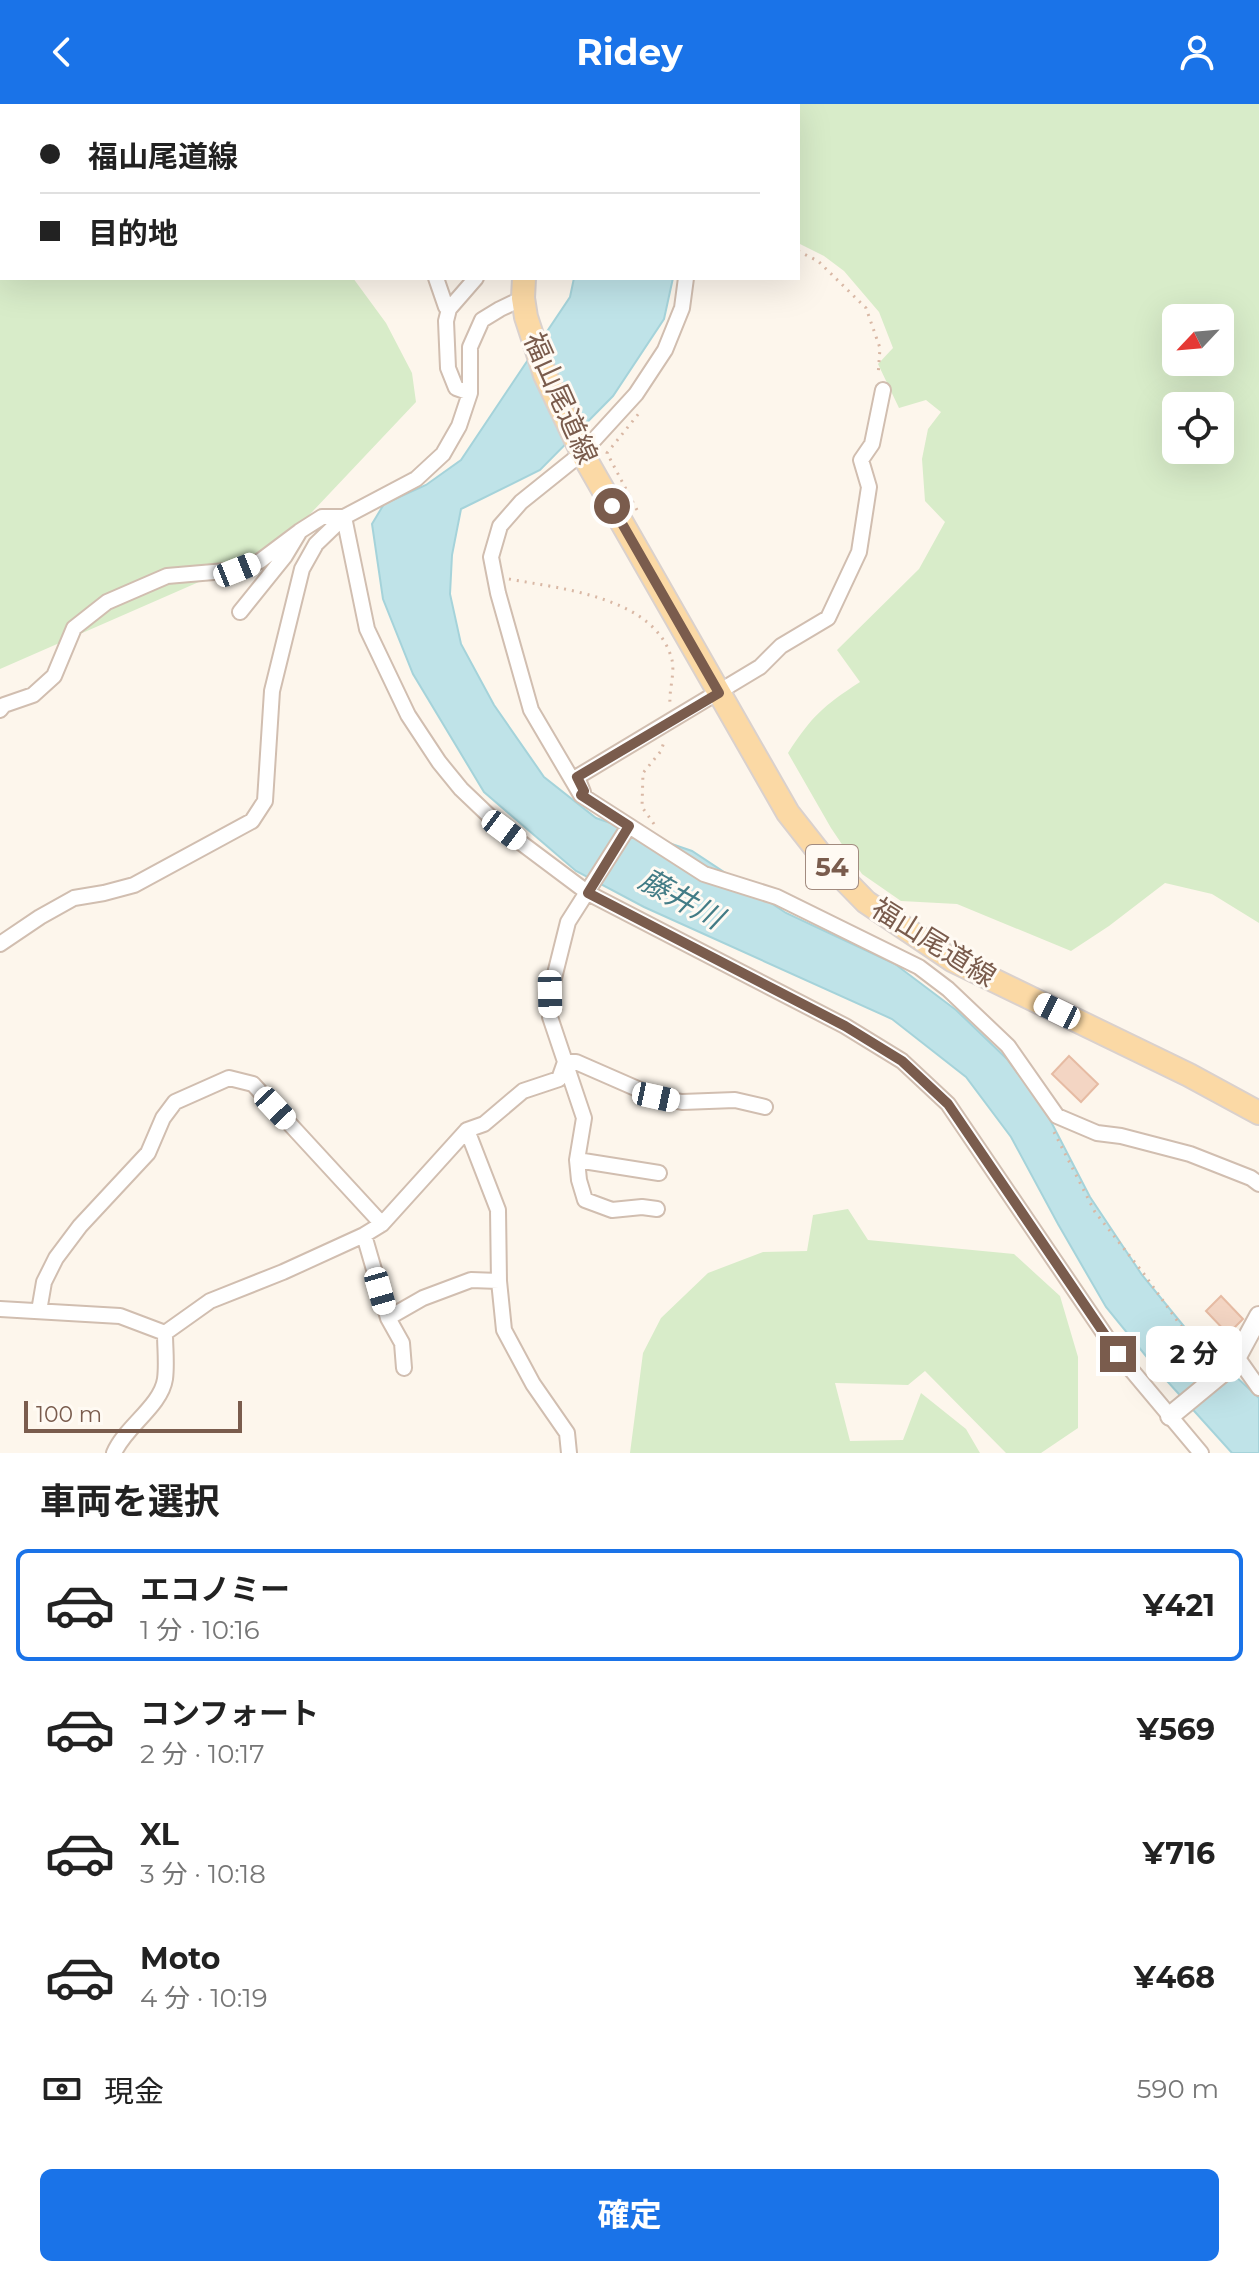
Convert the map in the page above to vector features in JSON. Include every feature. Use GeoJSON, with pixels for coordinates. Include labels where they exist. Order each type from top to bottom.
{"type":"FeatureCollection","features":[{"type":"Feature","properties":{"kind":"main road","name":"福山尾道線"},"geometry":{"type":"LineString","coordinates":[[524,298],[545,375],[580,449],[788,813],[825,860],[866,902],[952,960],[1189,1075],[1259,1113]]}},
{"type":"Feature","properties":{"kind":"street"},"geometry":{"type":"LineString","coordinates":[[437,280],[449,309]]}},
{"type":"Feature","properties":{"kind":"street"},"geometry":{"type":"LineString","coordinates":[[470,393],[456,388],[448,368],[446,321],[449,309],[474,280]]}},
{"type":"Feature","properties":{"kind":"street"},"geometry":{"type":"LineString","coordinates":[[686,280],[682,308],[665,350],[636,394],[521,502],[500,526],[491,557],[531,710],[581,795],[704,874],[777,897],[919,967],[948,989],[1008,1046],[1057,1116],[1097,1133],[1190,1154],[1259,1184]]}},
{"type":"Feature","properties":{"kind":"street"},"geometry":{"type":"LineString","coordinates":[[0,944],[74,898],[134,885],[252,821],[265,801],[272,691],[302,569],[316,544],[344,517],[416,479],[443,454],[459,426],[470,393],[470,347],[482,320],[524,298]]}},
{"type":"Feature","properties":{"kind":"street"},"geometry":{"type":"LineString","coordinates":[[581,795],[584,791],[577,777],[719,693],[760,667],[781,646],[828,618],[859,552],[869,487],[861,460],[872,444],[883,390]]}},
{"type":"Feature","properties":{"kind":"street"},"geometry":{"type":"LineString","coordinates":[[0,710],[4,705],[33,695],[54,676],[74,628],[107,602],[167,576],[237,570],[260,561],[322,517],[344,517]]}},
{"type":"Feature","properties":{"kind":"street"},"geometry":{"type":"LineString","coordinates":[[344,517],[367,629],[408,715],[461,789],[504,830],[588,893],[845,1026],[902,1061],[948,1104],[1118,1354],[1201,1453]]}},
{"type":"Feature","properties":{"kind":"street"},"geometry":{"type":"LineString","coordinates":[[240,612],[285,556],[300,531]]}},
{"type":"Feature","properties":{"kind":"street"},"geometry":{"type":"LineString","coordinates":[[629,826],[568,922],[550,994],[550,1017],[584,1118],[577,1160],[585,1200],[612,1210],[657,1209]]}},
{"type":"Feature","properties":{"kind":"street"},"geometry":{"type":"LineString","coordinates":[[919,967],[952,960]]}},
{"type":"Feature","properties":{"kind":"street"},"geometry":{"type":"LineString","coordinates":[[565,1062],[576,1062],[656,1097],[682,1102],[735,1100],[765,1107]]}},
{"type":"Feature","properties":{"kind":"street"},"geometry":{"type":"LineString","coordinates":[[165,1333],[210,1301],[364,1235],[382,1224],[467,1130],[484,1124],[523,1091],[559,1079],[565,1062]]}},
{"type":"Feature","properties":{"kind":"street"},"geometry":{"type":"LineString","coordinates":[[39,1311],[44,1282],[56,1258],[80,1226],[148,1153],[163,1118],[175,1102],[229,1078],[253,1084],[382,1224]]}},
{"type":"Feature","properties":{"kind":"street"},"geometry":{"type":"LineString","coordinates":[[467,1130],[498,1210],[499,1281],[504,1330],[533,1384],[567,1433],[569,1453]]}},
{"type":"Feature","properties":{"kind":"street"},"geometry":{"type":"LineString","coordinates":[[577,1160],[659,1173]]}},
{"type":"Feature","properties":{"kind":"street"},"geometry":{"type":"LineString","coordinates":[[364,1235],[388,1318],[402,1343],[404,1368]]}},
{"type":"Feature","properties":{"kind":"street"},"geometry":{"type":"LineString","coordinates":[[388,1318],[423,1298],[471,1280],[499,1281]]}},
{"type":"Feature","properties":{"kind":"street"},"geometry":{"type":"LineString","coordinates":[[0,1309],[120,1316],[165,1333]]}},
{"type":"Feature","properties":{"kind":"street"},"geometry":{"type":"LineString","coordinates":[[1170,1416],[1233,1363],[1259,1316]]}},
{"type":"Feature","properties":{"kind":"street"},"geometry":{"type":"LineString","coordinates":[[114,1453],[124,1434],[152,1404],[165,1381],[165,1333]]}},
{"type":"Feature","properties":{"kind":"street"},"geometry":{"type":"LineString","coordinates":[[1233,1363],[1259,1388]]}},
{"type":"Feature","properties":{"kind":"path"},"geometry":{"type":"LineString","coordinates":[[800,252],[818,261],[866,308],[880,348],[878,377],[883,390]]}},
{"type":"Feature","properties":{"kind":"path"},"geometry":{"type":"LineString","coordinates":[[643,522],[607,453],[644,406]]}},
{"type":"Feature","properties":{"kind":"path"},"geometry":{"type":"LineString","coordinates":[[498,593],[505,579],[565,589],[600,597],[652,624],[673,662],[669,693],[672,722],[661,751],[643,773],[642,807],[658,831],[656,844]]}},
{"type":"Feature","properties":{"kind":"path"},"geometry":{"type":"LineString","coordinates":[[1057,1116],[1054,1133],[1095,1212],[1186,1333],[1205,1350],[1233,1363]]}},
{"type":"Feature","properties":{"kind":"green space"},"geometry":{"type":"Polygon","coordinates":[[[800,104],[1259,104],[1259,923],[1212,894],[1165,883],[1071,951],[957,904],[901,901],[862,874],[831,828],[788,753],[819,713],[860,682],[837,650],[919,569],[945,522],[925,501],[922,459],[928,429],[941,412],[926,400],[899,408],[878,364],[893,348],[879,312],[844,271],[800,244],[800,104]]]}},
{"type":"Feature","properties":{"kind":"green space"},"geometry":{"type":"Polygon","coordinates":[[[0,280],[354,280],[386,323],[412,373],[416,402],[279,547],[0,669],[0,280]]]}},
{"type":"Feature","properties":{"kind":"green space"},"geometry":{"type":"Polygon","coordinates":[[[848,1209],[868,1240],[1014,1254],[1060,1296],[1078,1357],[1078,1428],[1041,1453],[1006,1453],[925,1371],[908,1385],[835,1383],[850,1441],[903,1440],[921,1393],[966,1429],[980,1453],[630,1453],[643,1353],[661,1318],[708,1273],[763,1252],[807,1251],[813,1215],[848,1209]]]}},
{"type":"Feature","properties":{"kind":"water","name":"藤井川"},"geometry":{"type":"Polygon","coordinates":[[[574,280],[673,280],[664,319],[613,396],[540,470],[461,509],[452,555],[450,594],[461,644],[494,705],[544,777],[596,818],[692,851],[786,913],[895,964],[956,1010],[1007,1059],[1045,1110],[1090,1197],[1142,1275],[1191,1335],[1259,1398],[1259,1453],[1232,1453],[1106,1307],[1011,1137],[966,1077],[892,1019],[644,907],[576,871],[484,792],[413,674],[383,599],[372,524],[384,504],[426,485],[461,460],[570,297],[574,280]]]}},
{"type":"Feature","properties":{"kind":"building"},"geometry":{"type":"Polygon","coordinates":[[[1069,1056],[1098,1084],[1081,1102],[1052,1074],[1069,1056]]]}},
{"type":"Feature","properties":{"kind":"building"},"geometry":{"type":"Polygon","coordinates":[[[1221,1296],[1243,1319],[1228,1334],[1206,1311],[1221,1296]]]}},
{"type":"Feature","properties":{"kind":"route"},"geometry":{"type":"LineString","coordinates":[[612,506],[719,693],[577,777],[584,791],[581,795],[629,826],[588,893],[845,1026],[902,1061],[948,1104],[1118,1354]]}}]}
